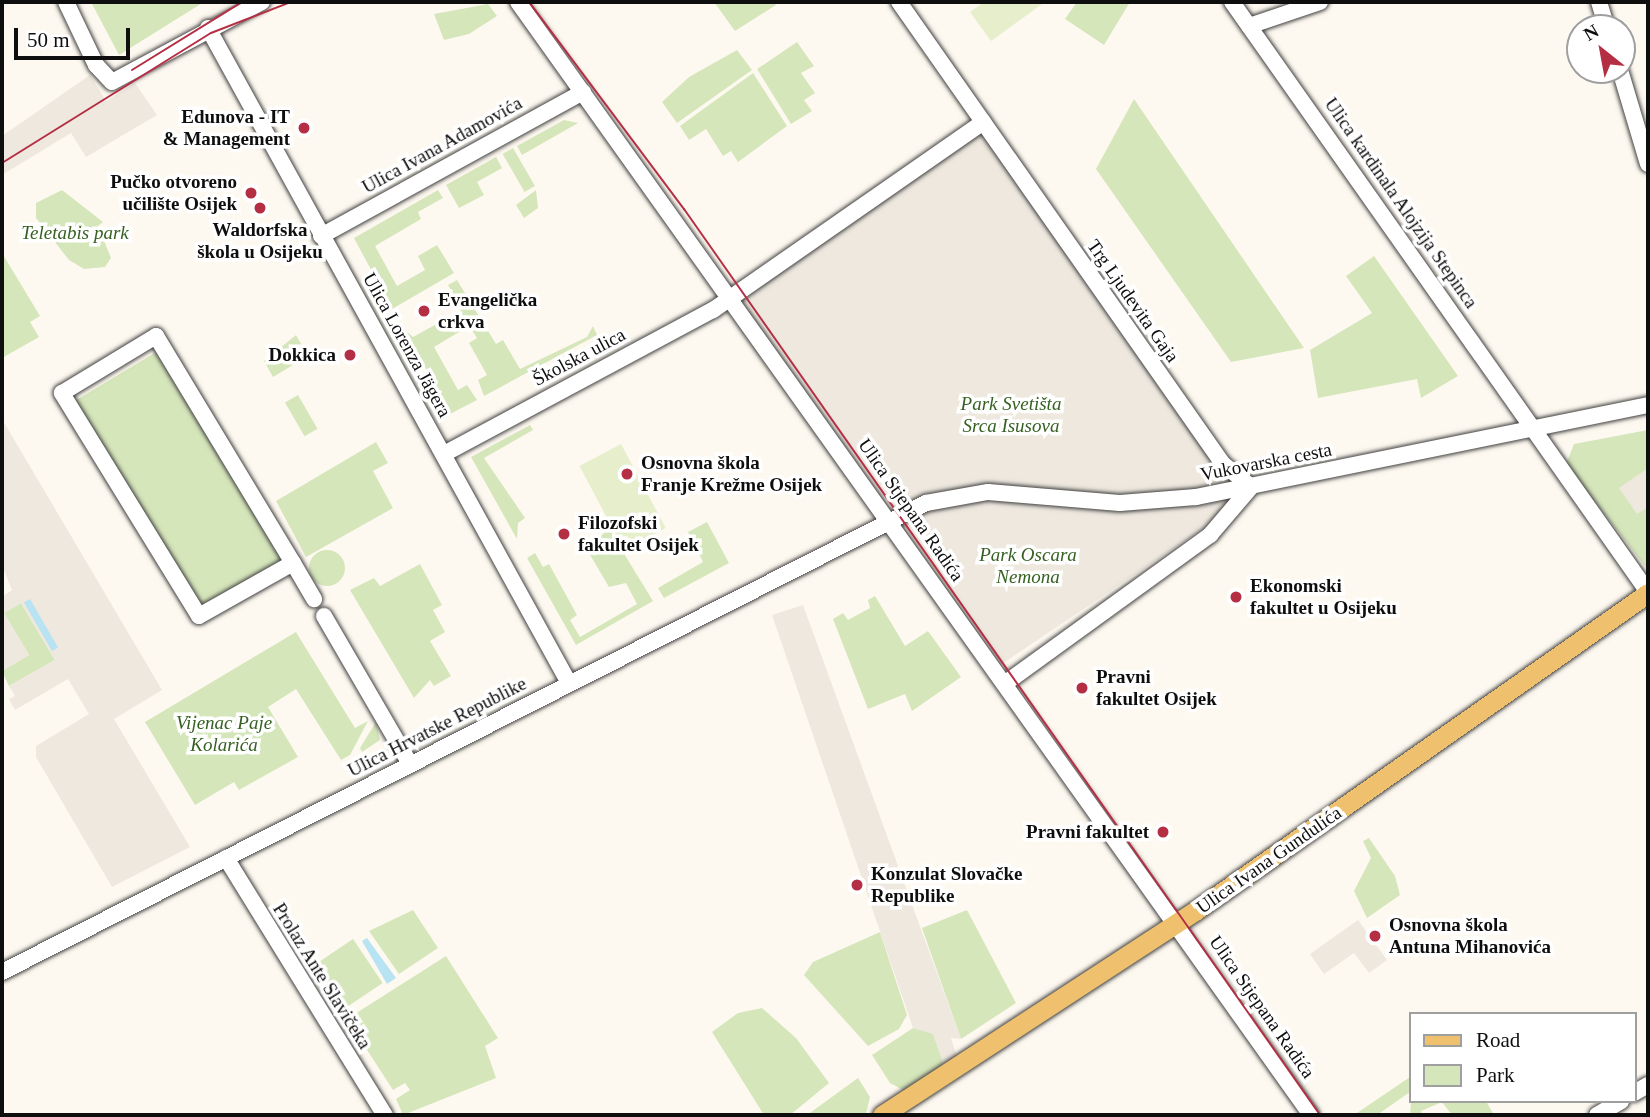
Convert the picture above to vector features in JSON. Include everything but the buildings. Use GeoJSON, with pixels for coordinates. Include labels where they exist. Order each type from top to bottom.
{"type":"FeatureCollection","features":[{"type":"Feature","properties":{"kind":"main road","name":"Ulica Ivana Gundulića"},"geometry":{"type":"LineString","coordinates":[[889,1113],[1178,922],[1648,593]]}},
{"type":"Feature","properties":{"kind":"street"},"geometry":{"type":"LineString","coordinates":[[72,4],[100,71],[120,82],[208,28],[262,2]]}},
{"type":"Feature","properties":{"kind":"street","name":"Ulica Stjepana Radića"},"geometry":{"type":"LineString","coordinates":[[518,2],[734,297],[1178,922],[1311,1115]]}},
{"type":"Feature","properties":{"kind":"street","name":"Trg Ljudevita Gaja"},"geometry":{"type":"LineString","coordinates":[[899,2],[1223,464],[1251,487]]}},
{"type":"Feature","properties":{"kind":"street","name":"Ulica kardinala Alojzija Stepinca"},"geometry":{"type":"LineString","coordinates":[[1232,2],[1533,429]]}},
{"type":"Feature","properties":{"kind":"street"},"geometry":{"type":"LineString","coordinates":[[1249,26],[1320,2]]}},
{"type":"Feature","properties":{"kind":"street","name":"Ulica Lorenza Jägera"},"geometry":{"type":"LineString","coordinates":[[208,28],[569,683]]}},
{"type":"Feature","properties":{"kind":"street"},"geometry":{"type":"LineString","coordinates":[[1624,84],[1648,163]]}},
{"type":"Feature","properties":{"kind":"street","name":"Ulica Ivana Adamovića"},"geometry":{"type":"LineString","coordinates":[[321,236],[583,92]]}},
{"type":"Feature","properties":{"kind":"street"},"geometry":{"type":"LineString","coordinates":[[734,297],[983,122]]}},
{"type":"Feature","properties":{"kind":"street","name":"Školska ulica"},"geometry":{"type":"LineString","coordinates":[[444,454],[734,297]]}},
{"type":"Feature","properties":{"kind":"street"},"geometry":{"type":"LineString","coordinates":[[293,563],[199,616],[62,393],[156,336],[293,563],[314,599]]}},
{"type":"Feature","properties":{"kind":"street","name":"Vukovarska cesta"},"geometry":{"type":"LineString","coordinates":[[891,518],[968,494],[1149,503],[1251,487],[1648,405]]}},
{"type":"Feature","properties":{"kind":"street"},"geometry":{"type":"LineString","coordinates":[[1533,429],[1648,593]]}},
{"type":"Feature","properties":{"kind":"street"},"geometry":{"type":"LineString","coordinates":[[1007,682],[1210,536],[1251,487]]}},
{"type":"Feature","properties":{"kind":"street","name":"Ulica Hrvatske Republike"},"geometry":{"type":"LineString","coordinates":[[2,972],[891,518]]}},
{"type":"Feature","properties":{"kind":"street"},"geometry":{"type":"LineString","coordinates":[[324,616],[410,764]]}},
{"type":"Feature","properties":{"kind":"street","name":"Prolaz Ante Slavičeka"},"geometry":{"type":"LineString","coordinates":[[226,858],[385,1115]]}},
{"type":"Feature","properties":{"kind":"street"},"geometry":{"type":"LineString","coordinates":[[1597,1115],[1617,1103]]}},
{"type":"Feature","properties":{"kind":"green space"},"geometry":{"type":"Polygon","coordinates":[[[91,2],[204,2],[119,55],[91,2]]]}},
{"type":"Feature","properties":{"kind":"green space"},"geometry":{"type":"Polygon","coordinates":[[[714,2],[774,2],[776,5],[735,31],[714,2]]]}},
{"type":"Feature","properties":{"kind":"green space"},"geometry":{"type":"Polygon","coordinates":[[[984,2],[1045,2],[991,41],[970,12],[984,2]]]}},
{"type":"Feature","properties":{"kind":"green space"},"geometry":{"type":"Polygon","coordinates":[[[1077,2],[1130,2],[1104,45],[1065,19],[1077,2]]]}},
{"type":"Feature","properties":{"kind":"green space"},"geometry":{"type":"Polygon","coordinates":[[[488,4],[497,16],[469,34],[444,40],[434,14],[488,4]]]}},
{"type":"Feature","properties":{"kind":"green space"},"geometry":{"type":"Polygon","coordinates":[[[797,42],[814,66],[801,73],[815,93],[804,100],[812,111],[791,124],[757,69],[797,42]]]}},
{"type":"Feature","properties":{"kind":"green space"},"geometry":{"type":"Polygon","coordinates":[[[737,50],[752,70],[677,123],[662,102],[689,77],[737,50]]]}},
{"type":"Feature","properties":{"kind":"green space"},"geometry":{"type":"Polygon","coordinates":[[[753,73],[787,126],[738,162],[731,151],[723,156],[706,129],[689,140],[680,126],[753,73]]]}},
{"type":"Feature","properties":{"kind":"green space"},"geometry":{"type":"Polygon","coordinates":[[[1134,99],[1304,348],[1231,362],[1096,169],[1134,99]]]}},
{"type":"Feature","properties":{"kind":"green space"},"geometry":{"type":"Polygon","coordinates":[[[564,120],[578,123],[522,155],[517,146],[564,120]]]}},
{"type":"Feature","properties":{"kind":"green space"},"geometry":{"type":"Polygon","coordinates":[[[513,148],[535,186],[525,192],[503,154],[513,148]]]}},
{"type":"Feature","properties":{"kind":"green space"},"geometry":{"type":"Polygon","coordinates":[[[496,157],[502,168],[477,182],[484,195],[459,208],[446,185],[496,157]]]}},
{"type":"Feature","properties":{"kind":"green space","name":"Teletabis park"},"geometry":{"type":"Polygon","coordinates":[[[62,190],[103,222],[98,226],[111,258],[105,267],[84,269],[69,260],[36,218],[36,203],[62,190]]]}},
{"type":"Feature","properties":{"kind":"green space"},"geometry":{"type":"Polygon","coordinates":[[[438,190],[443,198],[418,212],[421,219],[375,246],[397,286],[425,270],[418,256],[437,245],[454,273],[392,309],[354,238],[438,190]]]}},
{"type":"Feature","properties":{"kind":"green space"},"geometry":{"type":"Polygon","coordinates":[[[536,190],[538,208],[524,218],[516,205],[536,190]]]}},
{"type":"Feature","properties":{"kind":"green space"},"geometry":{"type":"Polygon","coordinates":[[[2,253],[40,316],[30,322],[39,337],[2,358],[2,253]]]}},
{"type":"Feature","properties":{"kind":"green space"},"geometry":{"type":"Polygon","coordinates":[[[1374,256],[1458,376],[1421,398],[1417,379],[1318,398],[1310,350],[1372,313],[1346,276],[1374,256]]]}},
{"type":"Feature","properties":{"kind":"green space"},"geometry":{"type":"Polygon","coordinates":[[[457,280],[496,344],[503,340],[520,369],[587,337],[593,326],[597,335],[484,396],[478,380],[487,375],[469,343],[477,338],[469,326],[434,347],[458,390],[467,385],[477,400],[450,414],[406,331],[413,337],[462,310],[448,285],[457,280]]]}},
{"type":"Feature","properties":{"kind":"green space"},"geometry":{"type":"Polygon","coordinates":[[[296,335],[308,356],[273,377],[264,361],[296,335]]]}},
{"type":"Feature","properties":{"kind":"green space"},"geometry":{"type":"Polygon","coordinates":[[[158,351],[286,564],[201,615],[73,402],[158,351]]]}},
{"type":"Feature","properties":{"kind":"green space"},"geometry":{"type":"Polygon","coordinates":[[[298,395],[318,429],[305,436],[285,402],[298,395]]]}},
{"type":"Feature","properties":{"kind":"green space"},"geometry":{"type":"Polygon","coordinates":[[[530,425],[533,430],[484,458],[525,518],[518,523],[517,539],[471,457],[530,425]]]}},
{"type":"Feature","properties":{"kind":"green space"},"geometry":{"type":"Polygon","coordinates":[[[1648,430],[1648,570],[1566,464],[1574,444],[1648,430]]]}},
{"type":"Feature","properties":{"kind":"green space"},"geometry":{"type":"Polygon","coordinates":[[[376,442],[388,463],[373,471],[393,508],[306,557],[276,501],[376,442]]]}},
{"type":"Feature","properties":{"kind":"green space"},"geometry":{"type":"Polygon","coordinates":[[[621,444],[666,528],[624,550],[580,466],[621,444]]]}},
{"type":"Feature","properties":{"kind":"green space"},"geometry":{"type":"Polygon","coordinates":[[[707,522],[729,563],[664,598],[658,588],[703,562],[688,532],[707,522]]]}},
{"type":"Feature","properties":{"kind":"green space"},"geometry":{"type":"Polygon","coordinates":[[[609,529],[653,601],[576,645],[527,558],[535,553],[543,567],[549,564],[577,615],[570,620],[580,637],[637,604],[626,583],[609,587],[586,548],[609,529]]]}},
{"type":"Feature","properties":{"kind":"green space"},"geometry":{"type":"Polygon","coordinates":[[[327,550],[340,555],[345,568],[340,581],[327,586],[314,581],[309,568],[314,555],[327,550]]]}},
{"type":"Feature","properties":{"kind":"green space"},"geometry":{"type":"Polygon","coordinates":[[[420,564],[442,605],[433,610],[445,632],[430,641],[451,676],[434,686],[430,680],[414,698],[350,590],[374,578],[380,586],[420,564]]]}},
{"type":"Feature","properties":{"kind":"green space"},"geometry":{"type":"Polygon","coordinates":[[[875,596],[905,646],[928,631],[961,677],[912,711],[905,694],[868,709],[833,619],[843,613],[848,620],[870,608],[868,600],[875,596]]]}},
{"type":"Feature","properties":{"kind":"green space"},"geometry":{"type":"Polygon","coordinates":[[[21,603],[55,660],[9,686],[2,671],[29,655],[4,613],[21,603]]]}},
{"type":"Feature","properties":{"kind":"green space","name":"Vijenac Paje Kolarića"},"geometry":{"type":"Polygon","coordinates":[[[296,632],[355,728],[368,721],[350,755],[341,760],[296,689],[268,707],[298,757],[239,790],[234,782],[195,805],[145,722],[296,632]]]}},
{"type":"Feature","properties":{"kind":"green space"},"geometry":{"type":"Polygon","coordinates":[[[376,722],[380,740],[362,752],[360,748],[376,722]]]}},
{"type":"Feature","properties":{"kind":"green space"},"geometry":{"type":"Polygon","coordinates":[[[1369,838],[1395,876],[1400,895],[1367,918],[1354,891],[1371,858],[1363,841],[1369,838]]]}},
{"type":"Feature","properties":{"kind":"green space"},"geometry":{"type":"Polygon","coordinates":[[[413,910],[438,948],[399,974],[369,931],[413,910]]]}},
{"type":"Feature","properties":{"kind":"green space"},"geometry":{"type":"Polygon","coordinates":[[[967,910],[1016,1003],[961,1039],[922,928],[967,910]]]}},
{"type":"Feature","properties":{"kind":"green space"},"geometry":{"type":"Polygon","coordinates":[[[880,932],[907,1015],[899,1029],[868,1046],[804,975],[813,962],[880,932]]]}},
{"type":"Feature","properties":{"kind":"green space"},"geometry":{"type":"Polygon","coordinates":[[[353,939],[383,983],[344,1009],[314,965],[353,939]]]}},
{"type":"Feature","properties":{"kind":"green space"},"geometry":{"type":"Polygon","coordinates":[[[446,956],[498,1038],[485,1046],[496,1078],[403,1115],[396,1099],[410,1090],[405,1083],[393,1090],[347,1019],[446,956]]]}},
{"type":"Feature","properties":{"kind":"green space"},"geometry":{"type":"Polygon","coordinates":[[[762,1008],[796,1038],[829,1083],[790,1115],[764,1115],[712,1032],[738,1013],[762,1008]]]}},
{"type":"Feature","properties":{"kind":"green space"},"geometry":{"type":"Polygon","coordinates":[[[913,1028],[933,1033],[944,1065],[905,1091],[890,1083],[872,1055],[913,1028]]]}},
{"type":"Feature","properties":{"kind":"green space"},"geometry":{"type":"Polygon","coordinates":[[[858,1078],[870,1097],[866,1114],[807,1115],[858,1078]]]}},
{"type":"Feature","properties":{"kind":"green space"},"geometry":{"type":"Polygon","coordinates":[[[1408,1078],[1408,1093],[1377,1115],[1354,1115],[1408,1078]]]}},
{"type":"Feature","properties":{"kind":"green space"},"geometry":{"type":"Polygon","coordinates":[[[1411,1103],[1440,1103],[1421,1111],[1423,1115],[1410,1115],[1411,1103]]]}},
{"type":"Feature","properties":{"kind":"green space"},"geometry":{"type":"Polygon","coordinates":[[[1443,1103],[1487,1103],[1494,1115],[1452,1115],[1443,1103]]]}},
{"type":"Feature","properties":{"kind":"shaded area"},"geometry":{"type":"Polygon","coordinates":[[[90,75],[106,101],[135,83],[157,115],[86,157],[71,133],[2,175],[2,136],[90,75]]]}},
{"type":"Feature","properties":{"kind":"shaded area"},"geometry":{"type":"Polygon","coordinates":[[[983,122],[1240,503],[988,673],[731,292],[983,122]]]}},
{"type":"Feature","properties":{"kind":"shaded area"},"geometry":{"type":"Polygon","coordinates":[[[2,419],[162,690],[114,719],[190,847],[112,887],[36,757],[36,746],[89,714],[68,679],[15,710],[9,699],[15,696],[9,686],[55,660],[21,603],[4,613],[29,655],[2,671],[2,597],[12,590],[2,565],[2,419]]]}},
{"type":"Feature","properties":{"kind":"shaded area"},"geometry":{"type":"Polygon","coordinates":[[[1648,468],[1648,507],[1637,514],[1619,488],[1648,468]]]}},
{"type":"Feature","properties":{"kind":"shaded area"},"geometry":{"type":"Polygon","coordinates":[[[803,605],[961,1039],[951,1038],[957,1057],[944,1065],[933,1034],[913,1028],[772,615],[803,605]]]}},
{"type":"Feature","properties":{"kind":"shaded area"},"geometry":{"type":"Polygon","coordinates":[[[1358,920],[1387,960],[1369,973],[1354,953],[1324,974],[1310,954],[1358,920]]]}},
{"type":"Feature","properties":{"kind":"water"},"geometry":{"type":"Polygon","coordinates":[[[30,599],[58,647],[52,651],[24,602],[30,599]]]}},
{"type":"Feature","properties":{"kind":"water"},"geometry":{"type":"Polygon","coordinates":[[[367,938],[396,978],[387,984],[362,941],[367,938]]]}},
{"type":"Feature","properties":{"kind":"tram line"},"geometry":{"type":"LineString","coordinates":[[132,70],[242,2]]}},
{"type":"Feature","properties":{"kind":"tram line"},"geometry":{"type":"LineString","coordinates":[[2,163],[211,33],[291,2]]}},
{"type":"Feature","properties":{"kind":"tram line"},"geometry":{"type":"LineString","coordinates":[[529,2],[684,209],[1320,1115]]}},
{"type":"Feature","properties":{"kind":"place","name":"Edunova - IT & Management"},"geometry":{"type":"Point","coordinates":[304,128]}},
{"type":"Feature","properties":{"kind":"place","name":"Pučko otvoreno učilište Osijek"},"geometry":{"type":"Point","coordinates":[251,193]}},
{"type":"Feature","properties":{"kind":"place","name":"Waldorfska škola u Osijeku"},"geometry":{"type":"Point","coordinates":[260,208]}},
{"type":"Feature","properties":{"kind":"place","name":"Evangelička crkva"},"geometry":{"type":"Point","coordinates":[424,311]}},
{"type":"Feature","properties":{"kind":"place","name":"Dokkica"},"geometry":{"type":"Point","coordinates":[350,355]}},
{"type":"Feature","properties":{"kind":"place","name":"Osnovna škola Franje Krežme Osijek"},"geometry":{"type":"Point","coordinates":[627,474]}},
{"type":"Feature","properties":{"kind":"place","name":"Filozofski fakultet Osijek"},"geometry":{"type":"Point","coordinates":[564,534]}},
{"type":"Feature","properties":{"kind":"place","name":"Ekonomski fakultet u Osijeku"},"geometry":{"type":"Point","coordinates":[1236,597]}},
{"type":"Feature","properties":{"kind":"place","name":"Pravni fakultet Osijek"},"geometry":{"type":"Point","coordinates":[1082,688]}},
{"type":"Feature","properties":{"kind":"place","name":"Pravni fakultet"},"geometry":{"type":"Point","coordinates":[1163,832]}},
{"type":"Feature","properties":{"kind":"place","name":"Konzulat Slovačke Republike"},"geometry":{"type":"Point","coordinates":[857,885]}},
{"type":"Feature","properties":{"kind":"place","name":"Osnovna škola Antuna Mihanovića"},"geometry":{"type":"Point","coordinates":[1375,936]}},
{"type":"Feature","properties":{"kind":"park label","name":"Park Svetišta Srca Isusova"},"geometry":{"type":"Point","coordinates":[1011,415]}},
{"type":"Feature","properties":{"kind":"park label","name":"Park Oscara Nemona"},"geometry":{"type":"Point","coordinates":[1028,566]}}]}
